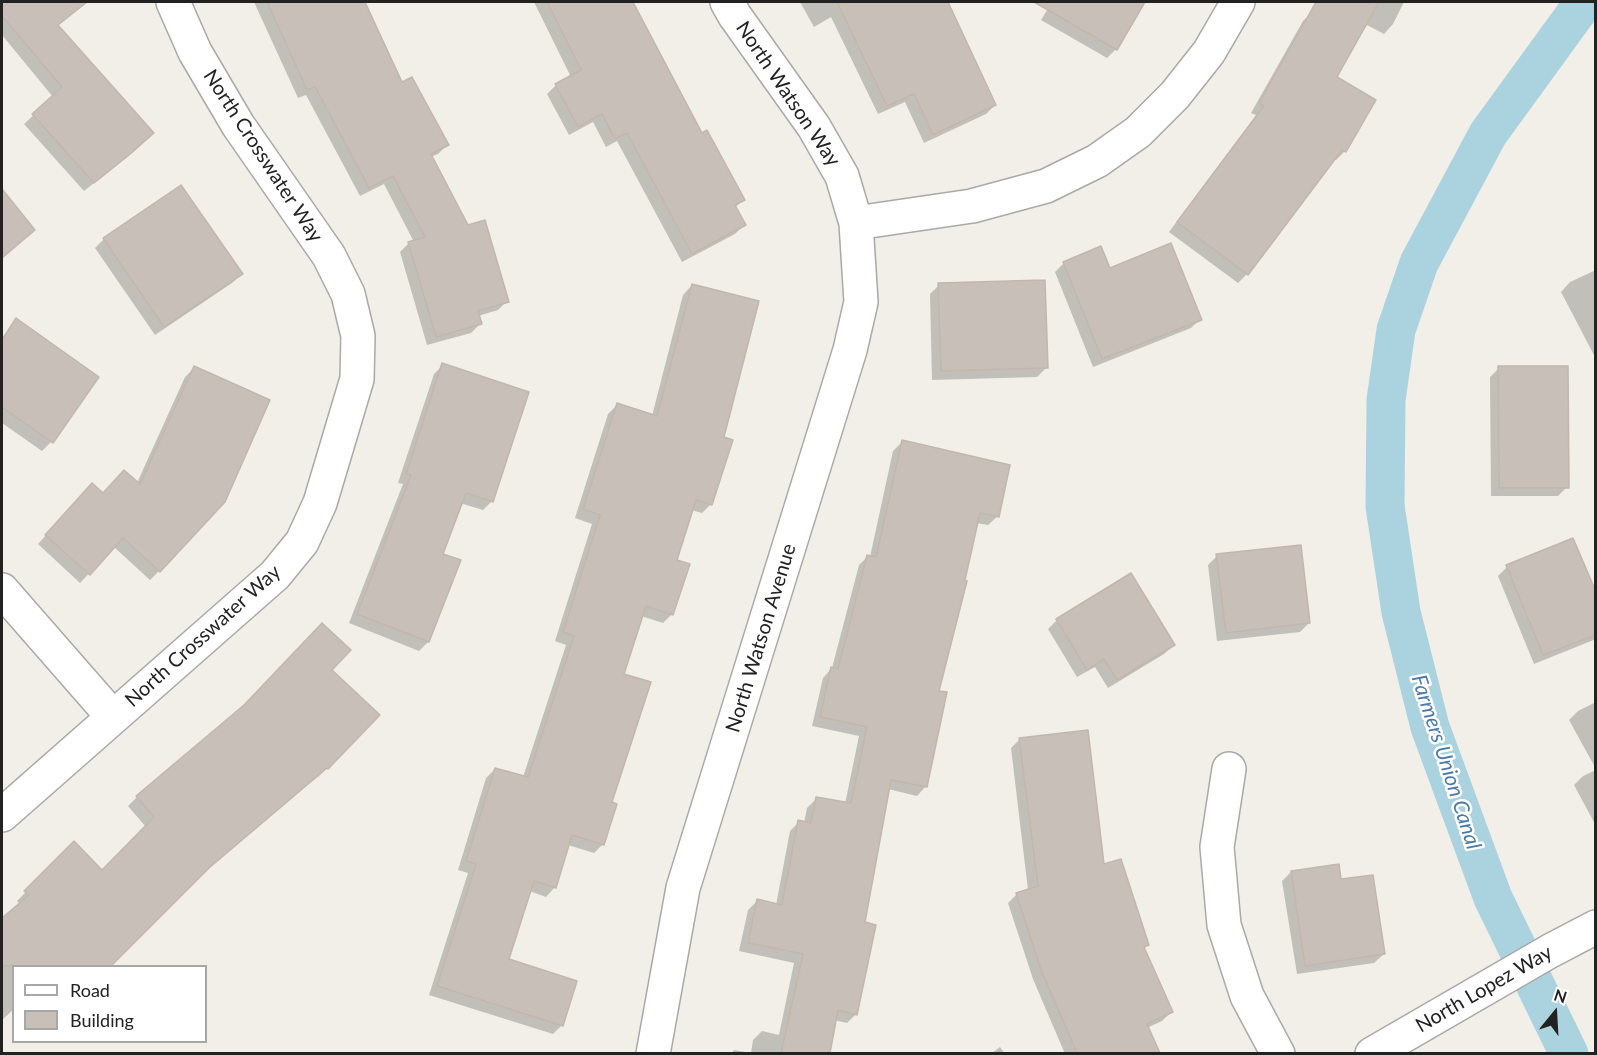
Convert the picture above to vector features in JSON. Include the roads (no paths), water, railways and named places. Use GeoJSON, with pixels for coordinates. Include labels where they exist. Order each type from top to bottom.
{"type":"FeatureCollection","features":[{"type":"Feature","properties":{"kind":"street","name":"North Crosswater Way"},"geometry":{"type":"LineString","coordinates":[[2,815],[275,575],[302,542],[320,503],[357,379],[358,336],[348,294],[329,256],[238,125],[195,52],[173,2]]}},
{"type":"Feature","properties":{"kind":"street","name":"North Watson Way"},"geometry":{"type":"LineString","coordinates":[[727,2],[814,127],[842,176],[856,223]]}},
{"type":"Feature","properties":{"kind":"street"},"geometry":{"type":"LineString","coordinates":[[856,223],[972,206],[1046,186],[1097,161],[1138,132],[1175,95],[1209,52],[1238,2]]}},
{"type":"Feature","properties":{"kind":"street","name":"North Watson Avenue"},"geometry":{"type":"LineString","coordinates":[[653,1053],[683,888],[850,350],[861,302],[856,223]]}},
{"type":"Feature","properties":{"kind":"street"},"geometry":{"type":"LineString","coordinates":[[2,590],[113,717]]}},
{"type":"Feature","properties":{"kind":"street"},"geometry":{"type":"LineString","coordinates":[[1228,769],[1217,847],[1224,925],[1247,996],[1278,1053]]}},
{"type":"Feature","properties":{"kind":"street","name":"North Lopez Way"},"geometry":{"type":"LineString","coordinates":[[1372,1053],[1596,927]]}},
{"type":"Feature","properties":{"kind":"waterway","name":"Farmers Union Canal"},"geometry":{"type":"LineString","coordinates":[[1569,1054],[1493,898],[1430,727],[1401,612],[1385,506],[1386,400],[1396,330],[1419,263],[1488,134],[1584,2]]}}]}
